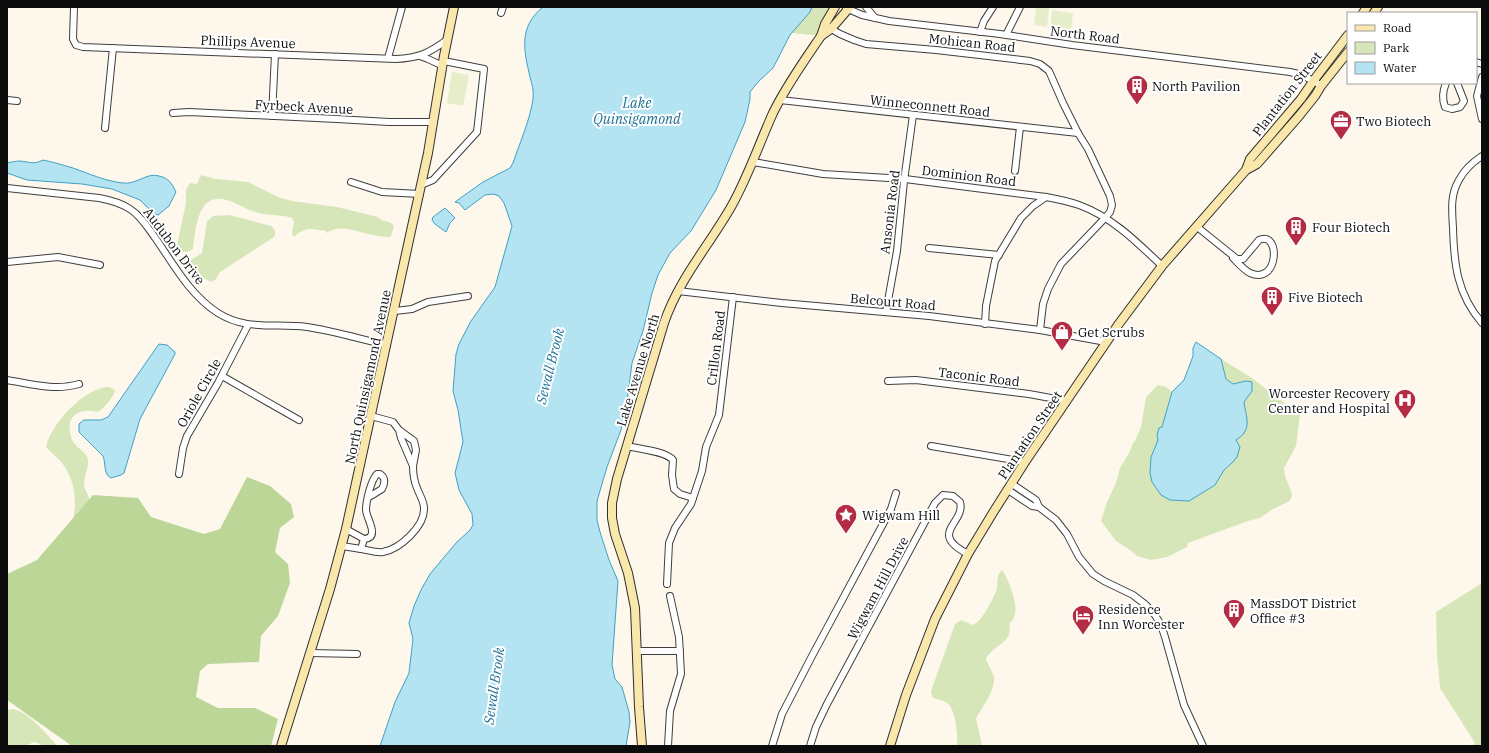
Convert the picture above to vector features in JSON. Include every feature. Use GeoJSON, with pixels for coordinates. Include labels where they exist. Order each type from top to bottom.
{"type":"FeatureCollection","features":[{"type":"Feature","properties":{"kind":"main road","name":"North Quinsigamond Avenue"},"geometry":{"type":"LineString","coordinates":[[281,746],[346,529],[420,194],[454,7]]}},
{"type":"Feature","properties":{"kind":"main road","name":"Lake Avenue North"},"geometry":{"type":"LineString","coordinates":[[828,26],[835,7]]}},
{"type":"Feature","properties":{"kind":"main road","name":"Lake Avenue North"},"geometry":{"type":"LineString","coordinates":[[642,746],[636,619],[632,591],[624,558],[613,526],[612,511],[615,487],[664,323],[678,291],[690,269],[731,207],[753,162],[780,100],[828,26],[848,8]]}},
{"type":"Feature","properties":{"kind":"main road","name":"Plantation Street"},"geometry":{"type":"LineString","coordinates":[[1246,170],[1250,159],[1301,99],[1347,36]]}},
{"type":"Feature","properties":{"kind":"main road","name":"Plantation Street"},"geometry":{"type":"LineString","coordinates":[[890,746],[906,695],[926,640],[942,605],[968,554],[1025,462],[1106,342],[1162,266],[1246,170],[1256,164],[1316,96],[1321,86],[1347,53]]}},
{"type":"Feature","properties":{"kind":"street","name":"Phillips Avenue"},"geometry":{"type":"LineString","coordinates":[[74,7],[73,38],[75,44],[82,47],[407,58],[420,56],[430,52],[447,40]]}},
{"type":"Feature","properties":{"kind":"street"},"geometry":{"type":"LineString","coordinates":[[388,58],[402,7]]}},
{"type":"Feature","properties":{"kind":"street"},"geometry":{"type":"LineString","coordinates":[[866,7],[876,19]]}},
{"type":"Feature","properties":{"kind":"street"},"geometry":{"type":"LineString","coordinates":[[980,32],[993,7]]}},
{"type":"Feature","properties":{"kind":"street"},"geometry":{"type":"LineString","coordinates":[[1006,35],[1020,7]]}},
{"type":"Feature","properties":{"kind":"street","name":"North Road"},"geometry":{"type":"LineString","coordinates":[[848,8],[857,14],[876,19],[1290,72],[1314,80],[1321,86]]}},
{"type":"Feature","properties":{"kind":"street","name":"Mohican Road"},"geometry":{"type":"LineString","coordinates":[[828,26],[854,40],[866,44],[983,55],[1030,61],[1040,64],[1049,71],[1063,104],[1088,149],[1110,196],[1112,205],[1110,212],[1105,218]]}},
{"type":"Feature","properties":{"kind":"street"},"geometry":{"type":"LineString","coordinates":[[105,128],[113,48]]}},
{"type":"Feature","properties":{"kind":"street"},"geometry":{"type":"LineString","coordinates":[[272,116],[275,54]]}},
{"type":"Feature","properties":{"kind":"street","name":"Phillips Avenue"},"geometry":{"type":"LineString","coordinates":[[420,56],[443,64],[484,69],[477,132],[433,180],[421,185]]}},
{"type":"Feature","properties":{"kind":"street"},"geometry":{"type":"LineString","coordinates":[[1482,77],[1477,96],[1482,119]]}},
{"type":"Feature","properties":{"kind":"street"},"geometry":{"type":"LineString","coordinates":[[1446,84],[1444,104],[1447,108],[1452,109],[1460,107],[1464,101],[1457,84]]}},
{"type":"Feature","properties":{"kind":"street"},"geometry":{"type":"LineString","coordinates":[[7,100],[17,102]]}},
{"type":"Feature","properties":{"kind":"street","name":"Winneconnett Road"},"geometry":{"type":"LineString","coordinates":[[780,100],[1078,133]]}},
{"type":"Feature","properties":{"kind":"street","name":"Fyrbeck Avenue"},"geometry":{"type":"LineString","coordinates":[[173,113],[189,112],[389,122],[434,122]]}},
{"type":"Feature","properties":{"kind":"street","name":"Ansonia Road"},"geometry":{"type":"LineString","coordinates":[[886,312],[897,251],[913,115]]}},
{"type":"Feature","properties":{"kind":"street"},"geometry":{"type":"LineString","coordinates":[[1015,171],[1020,127]]}},
{"type":"Feature","properties":{"kind":"street"},"geometry":{"type":"LineString","coordinates":[[1482,156],[1471,164],[1459,179],[1453,195],[1452,206],[1456,275],[1467,302],[1482,323]]}},
{"type":"Feature","properties":{"kind":"street","name":"Dominion Road"},"geometry":{"type":"LineString","coordinates":[[753,162],[823,174],[905,179],[1046,197],[1079,205],[1105,218],[1121,229],[1162,266]]}},
{"type":"Feature","properties":{"kind":"street"},"geometry":{"type":"LineString","coordinates":[[351,182],[382,192],[420,194]]}},
{"type":"Feature","properties":{"kind":"street","name":"Audubon Drive"},"geometry":{"type":"LineString","coordinates":[[7,188],[99,198],[129,208],[146,224],[189,288],[217,312],[231,320],[248,325],[277,325],[312,328],[387,345]]}},
{"type":"Feature","properties":{"kind":"street"},"geometry":{"type":"LineString","coordinates":[[984,324],[993,269],[998,255],[1022,218],[1033,206],[1046,197]]}},
{"type":"Feature","properties":{"kind":"street"},"geometry":{"type":"LineString","coordinates":[[1040,330],[1043,304],[1048,289],[1061,264],[1105,218]]}},
{"type":"Feature","properties":{"kind":"street"},"geometry":{"type":"LineString","coordinates":[[1196,226],[1250,273],[1260,274],[1267,272],[1272,266],[1274,259],[1270,241],[1265,238],[1259,240],[1243,259],[1238,260],[1233,258]]}},
{"type":"Feature","properties":{"kind":"street"},"geometry":{"type":"LineString","coordinates":[[929,248],[998,255]]}},
{"type":"Feature","properties":{"kind":"street"},"geometry":{"type":"LineString","coordinates":[[7,262],[58,257],[100,265]]}},
{"type":"Feature","properties":{"kind":"street","name":"Belcourt Road"},"geometry":{"type":"LineString","coordinates":[[678,291],[782,303],[886,312],[1040,330],[1106,342]]}},
{"type":"Feature","properties":{"kind":"street"},"geometry":{"type":"LineString","coordinates":[[394,311],[412,309],[428,302],[468,296]]}},
{"type":"Feature","properties":{"kind":"street","name":"Crillon Road"},"geometry":{"type":"LineString","coordinates":[[667,584],[666,574],[669,543],[675,528],[689,508],[693,498],[702,471],[706,447],[717,421],[721,402],[733,297]]}},
{"type":"Feature","properties":{"kind":"street","name":"Oriole Circle"},"geometry":{"type":"LineString","coordinates":[[180,474],[185,442],[222,376],[248,325]]}},
{"type":"Feature","properties":{"kind":"street"},"geometry":{"type":"LineString","coordinates":[[222,376],[299,420]]}},
{"type":"Feature","properties":{"kind":"street"},"geometry":{"type":"LineString","coordinates":[[7,380],[55,388],[63,388],[79,384]]}},
{"type":"Feature","properties":{"kind":"street","name":"Taconic Road"},"geometry":{"type":"LineString","coordinates":[[888,381],[916,380],[1030,394],[1067,401]]}},
{"type":"Feature","properties":{"kind":"street"},"geometry":{"type":"LineString","coordinates":[[371,416],[393,422],[399,430],[413,439],[415,443],[416,455],[413,466]]}},
{"type":"Feature","properties":{"kind":"street"},"geometry":{"type":"LineString","coordinates":[[342,546],[376,552],[388,550],[407,538],[420,523],[424,510],[424,504],[414,480],[413,466],[399,430]]}},
{"type":"Feature","properties":{"kind":"street"},"geometry":{"type":"LineString","coordinates":[[627,446],[657,452],[672,458],[674,489],[680,494],[693,498]]}},
{"type":"Feature","properties":{"kind":"street"},"geometry":{"type":"LineString","coordinates":[[931,446],[1025,462]]}},
{"type":"Feature","properties":{"kind":"street"},"geometry":{"type":"LineString","coordinates":[[1010,487],[1032,506],[1039,507],[1052,516],[1067,534],[1079,557],[1090,571],[1098,577],[1133,595],[1146,605],[1159,620],[1184,705],[1203,746]]}},
{"type":"Feature","properties":{"kind":"street","name":"Wigwam Hill Drive"},"geometry":{"type":"LineString","coordinates":[[772,746],[782,714],[837,607],[891,509],[896,493]]}},
{"type":"Feature","properties":{"kind":"street","name":"Wigwam Hill Drive"},"geometry":{"type":"LineString","coordinates":[[810,746],[816,727],[827,704],[935,504],[943,495],[955,497],[960,502],[960,511],[950,532],[950,537],[951,542],[956,548],[968,554]]}},
{"type":"Feature","properties":{"kind":"street"},"geometry":{"type":"LineString","coordinates":[[346,529],[364,539],[370,537],[373,531],[366,513],[369,497]]}},
{"type":"Feature","properties":{"kind":"street"},"geometry":{"type":"LineString","coordinates":[[361,549],[364,539]]}},
{"type":"Feature","properties":{"kind":"street"},"geometry":{"type":"LineString","coordinates":[[668,746],[670,711],[681,674],[680,637],[670,596]]}},
{"type":"Feature","properties":{"kind":"street"},"geometry":{"type":"LineString","coordinates":[[637,650],[680,651]]}},
{"type":"Feature","properties":{"kind":"street"},"geometry":{"type":"LineString","coordinates":[[310,653],[357,654]]}},
{"type":"Feature","properties":{"kind":"green space"},"geometry":{"type":"Polygon","coordinates":[[[812,7],[835,7],[821,36],[792,33],[810,12],[812,7]]]}},
{"type":"Feature","properties":{"kind":"green space"},"geometry":{"type":"Polygon","coordinates":[[[1036,7],[1049,7],[1047,27],[1034,25],[1036,7]]]}},
{"type":"Feature","properties":{"kind":"green space"},"geometry":{"type":"Polygon","coordinates":[[[1052,10],[1073,13],[1071,32],[1050,30],[1052,10]]]}},
{"type":"Feature","properties":{"kind":"green space"},"geometry":{"type":"Polygon","coordinates":[[[452,72],[469,75],[463,106],[447,103],[452,72]]]}},
{"type":"Feature","properties":{"kind":"green space"},"geometry":{"type":"Polygon","coordinates":[[[201,175],[216,179],[248,182],[278,197],[292,201],[337,207],[378,217],[382,220],[390,222],[394,226],[391,236],[389,237],[377,236],[343,228],[326,233],[326,231],[309,229],[302,231],[294,237],[292,233],[294,222],[292,218],[259,213],[227,200],[214,199],[207,203],[199,216],[196,225],[193,249],[187,252],[178,250],[177,245],[186,203],[186,190],[190,183],[197,184],[201,175]]]}},
{"type":"Feature","properties":{"kind":"green space"},"geometry":{"type":"Polygon","coordinates":[[[229,215],[271,226],[275,230],[275,234],[274,237],[220,272],[216,279],[211,282],[191,271],[188,264],[189,261],[202,253],[207,221],[213,216],[229,215]]]}},
{"type":"Feature","properties":{"kind":"green space"},"geometry":{"type":"Polygon","coordinates":[[[1221,359],[1252,378],[1300,415],[1296,446],[1284,468],[1285,476],[1292,494],[1291,499],[1260,518],[1188,543],[1187,547],[1167,557],[1151,560],[1137,556],[1116,541],[1101,521],[1107,502],[1116,483],[1120,468],[1141,427],[1146,397],[1158,385],[1166,387],[1172,392],[1162,427],[1159,428],[1158,440],[1151,457],[1152,482],[1161,495],[1170,500],[1189,501],[1215,485],[1224,470],[1233,462],[1236,440],[1247,416],[1244,402],[1252,391],[1246,381],[1233,384],[1226,378],[1221,359]]]}},
{"type":"Feature","properties":{"kind":"green space"},"geometry":{"type":"Polygon","coordinates":[[[108,387],[114,389],[115,391],[103,408],[98,412],[86,411],[77,413],[71,420],[71,438],[73,442],[85,453],[88,460],[84,484],[90,501],[73,520],[75,498],[70,476],[62,463],[46,447],[54,428],[61,418],[79,400],[99,389],[108,387]]]}},
{"type":"Feature","properties":{"kind":"green space"},"geometry":{"type":"Polygon","coordinates":[[[247,477],[270,486],[291,504],[294,517],[280,528],[275,552],[288,564],[290,583],[278,616],[261,636],[259,662],[208,664],[200,671],[196,697],[218,708],[255,708],[278,719],[271,746],[72,746],[7,700],[7,574],[37,560],[93,495],[138,498],[151,517],[204,534],[220,529],[247,477]]]}},
{"type":"Feature","properties":{"kind":"green space"},"geometry":{"type":"Polygon","coordinates":[[[1002,570],[1014,597],[1015,613],[1013,619],[1009,623],[1009,635],[989,654],[986,659],[994,677],[994,682],[988,698],[976,718],[982,746],[957,746],[957,730],[950,706],[943,701],[932,697],[931,691],[955,624],[961,620],[973,625],[980,620],[994,597],[997,588],[998,576],[1002,570]]]}},
{"type":"Feature","properties":{"kind":"green space"},"geometry":{"type":"Polygon","coordinates":[[[1482,583],[1482,746],[1472,746],[1475,743],[1440,688],[1437,654],[1436,612],[1482,583]]]}},
{"type":"Feature","properties":{"kind":"green space"},"geometry":{"type":"Polygon","coordinates":[[[13,709],[25,714],[31,719],[57,746],[45,746],[34,742],[25,746],[9,746],[7,743],[7,710],[13,709]]]}},
{"type":"Feature","properties":{"kind":"water","name":"Lake Quinsigamond"},"geometry":{"type":"Polygon","coordinates":[[[543,7],[812,7],[810,12],[790,35],[773,68],[750,92],[745,122],[716,190],[691,231],[670,253],[658,275],[643,331],[632,363],[626,411],[621,430],[607,467],[597,501],[597,520],[600,532],[609,560],[618,581],[612,665],[615,679],[622,687],[629,712],[630,722],[626,746],[380,746],[395,702],[409,673],[413,639],[409,623],[414,606],[430,574],[473,525],[472,514],[459,490],[455,473],[463,442],[458,410],[453,391],[456,354],[459,344],[471,321],[495,287],[512,226],[504,203],[499,196],[493,194],[485,195],[465,210],[459,203],[455,202],[483,182],[510,168],[513,163],[532,107],[533,99],[533,88],[525,49],[526,31],[535,15],[543,7]]]}},
{"type":"Feature","properties":{"kind":"water"},"geometry":{"type":"Polygon","coordinates":[[[43,160],[73,168],[104,179],[123,183],[132,182],[155,175],[168,180],[176,192],[169,206],[158,215],[154,214],[140,200],[112,189],[82,184],[27,180],[7,173],[7,163],[20,161],[34,163],[43,160]]]}},
{"type":"Feature","properties":{"kind":"water"},"geometry":{"type":"Polygon","coordinates":[[[445,208],[455,218],[450,223],[446,232],[432,220],[433,217],[445,208]]]}},
{"type":"Feature","properties":{"kind":"water"},"geometry":{"type":"Polygon","coordinates":[[[1196,342],[1221,359],[1226,379],[1233,384],[1246,381],[1252,382],[1252,391],[1244,402],[1247,428],[1245,432],[1236,440],[1240,447],[1237,457],[1224,470],[1215,485],[1189,501],[1170,500],[1161,495],[1152,482],[1150,473],[1151,457],[1158,440],[1157,435],[1159,428],[1162,427],[1172,392],[1184,380],[1193,356],[1193,348],[1196,342]]]}},
{"type":"Feature","properties":{"kind":"water"},"geometry":{"type":"Polygon","coordinates":[[[159,344],[167,345],[175,352],[175,354],[140,419],[124,473],[111,478],[107,474],[103,456],[79,432],[79,424],[84,420],[101,420],[108,417],[159,344]]]}},
{"type":"Feature","properties":{"kind":"place","name":"North Pavilion"},"geometry":{"type":"Point","coordinates":[1137,106]}},
{"type":"Feature","properties":{"kind":"place","name":"Two Biotech"},"geometry":{"type":"Point","coordinates":[1341,140]}},
{"type":"Feature","properties":{"kind":"place","name":"Four Biotech"},"geometry":{"type":"Point","coordinates":[1296,246]}},
{"type":"Feature","properties":{"kind":"place","name":"Five Biotech"},"geometry":{"type":"Point","coordinates":[1272,316]}},
{"type":"Feature","properties":{"kind":"place","name":"Get Scrubs"},"geometry":{"type":"Point","coordinates":[1062,352]}},
{"type":"Feature","properties":{"kind":"place","name":"Worcester Recovery Center and Hospital"},"geometry":{"type":"Point","coordinates":[1405,420]}},
{"type":"Feature","properties":{"kind":"place","name":"Wigwam Hill"},"geometry":{"type":"Point","coordinates":[846,534]}},
{"type":"Feature","properties":{"kind":"place","name":"MassDOT District Office #3"},"geometry":{"type":"Point","coordinates":[1234,630]}},
{"type":"Feature","properties":{"kind":"place","name":"Residence Inn Worcester"},"geometry":{"type":"Point","coordinates":[1083,636]}},
{"type":"Feature","properties":{"kind":"water label","name":"Sewall Brook"},"geometry":{"type":"Point","coordinates":[550,366]}},
{"type":"Feature","properties":{"kind":"water label","name":"Sewall Brook"},"geometry":{"type":"Point","coordinates":[494,686]}}]}
